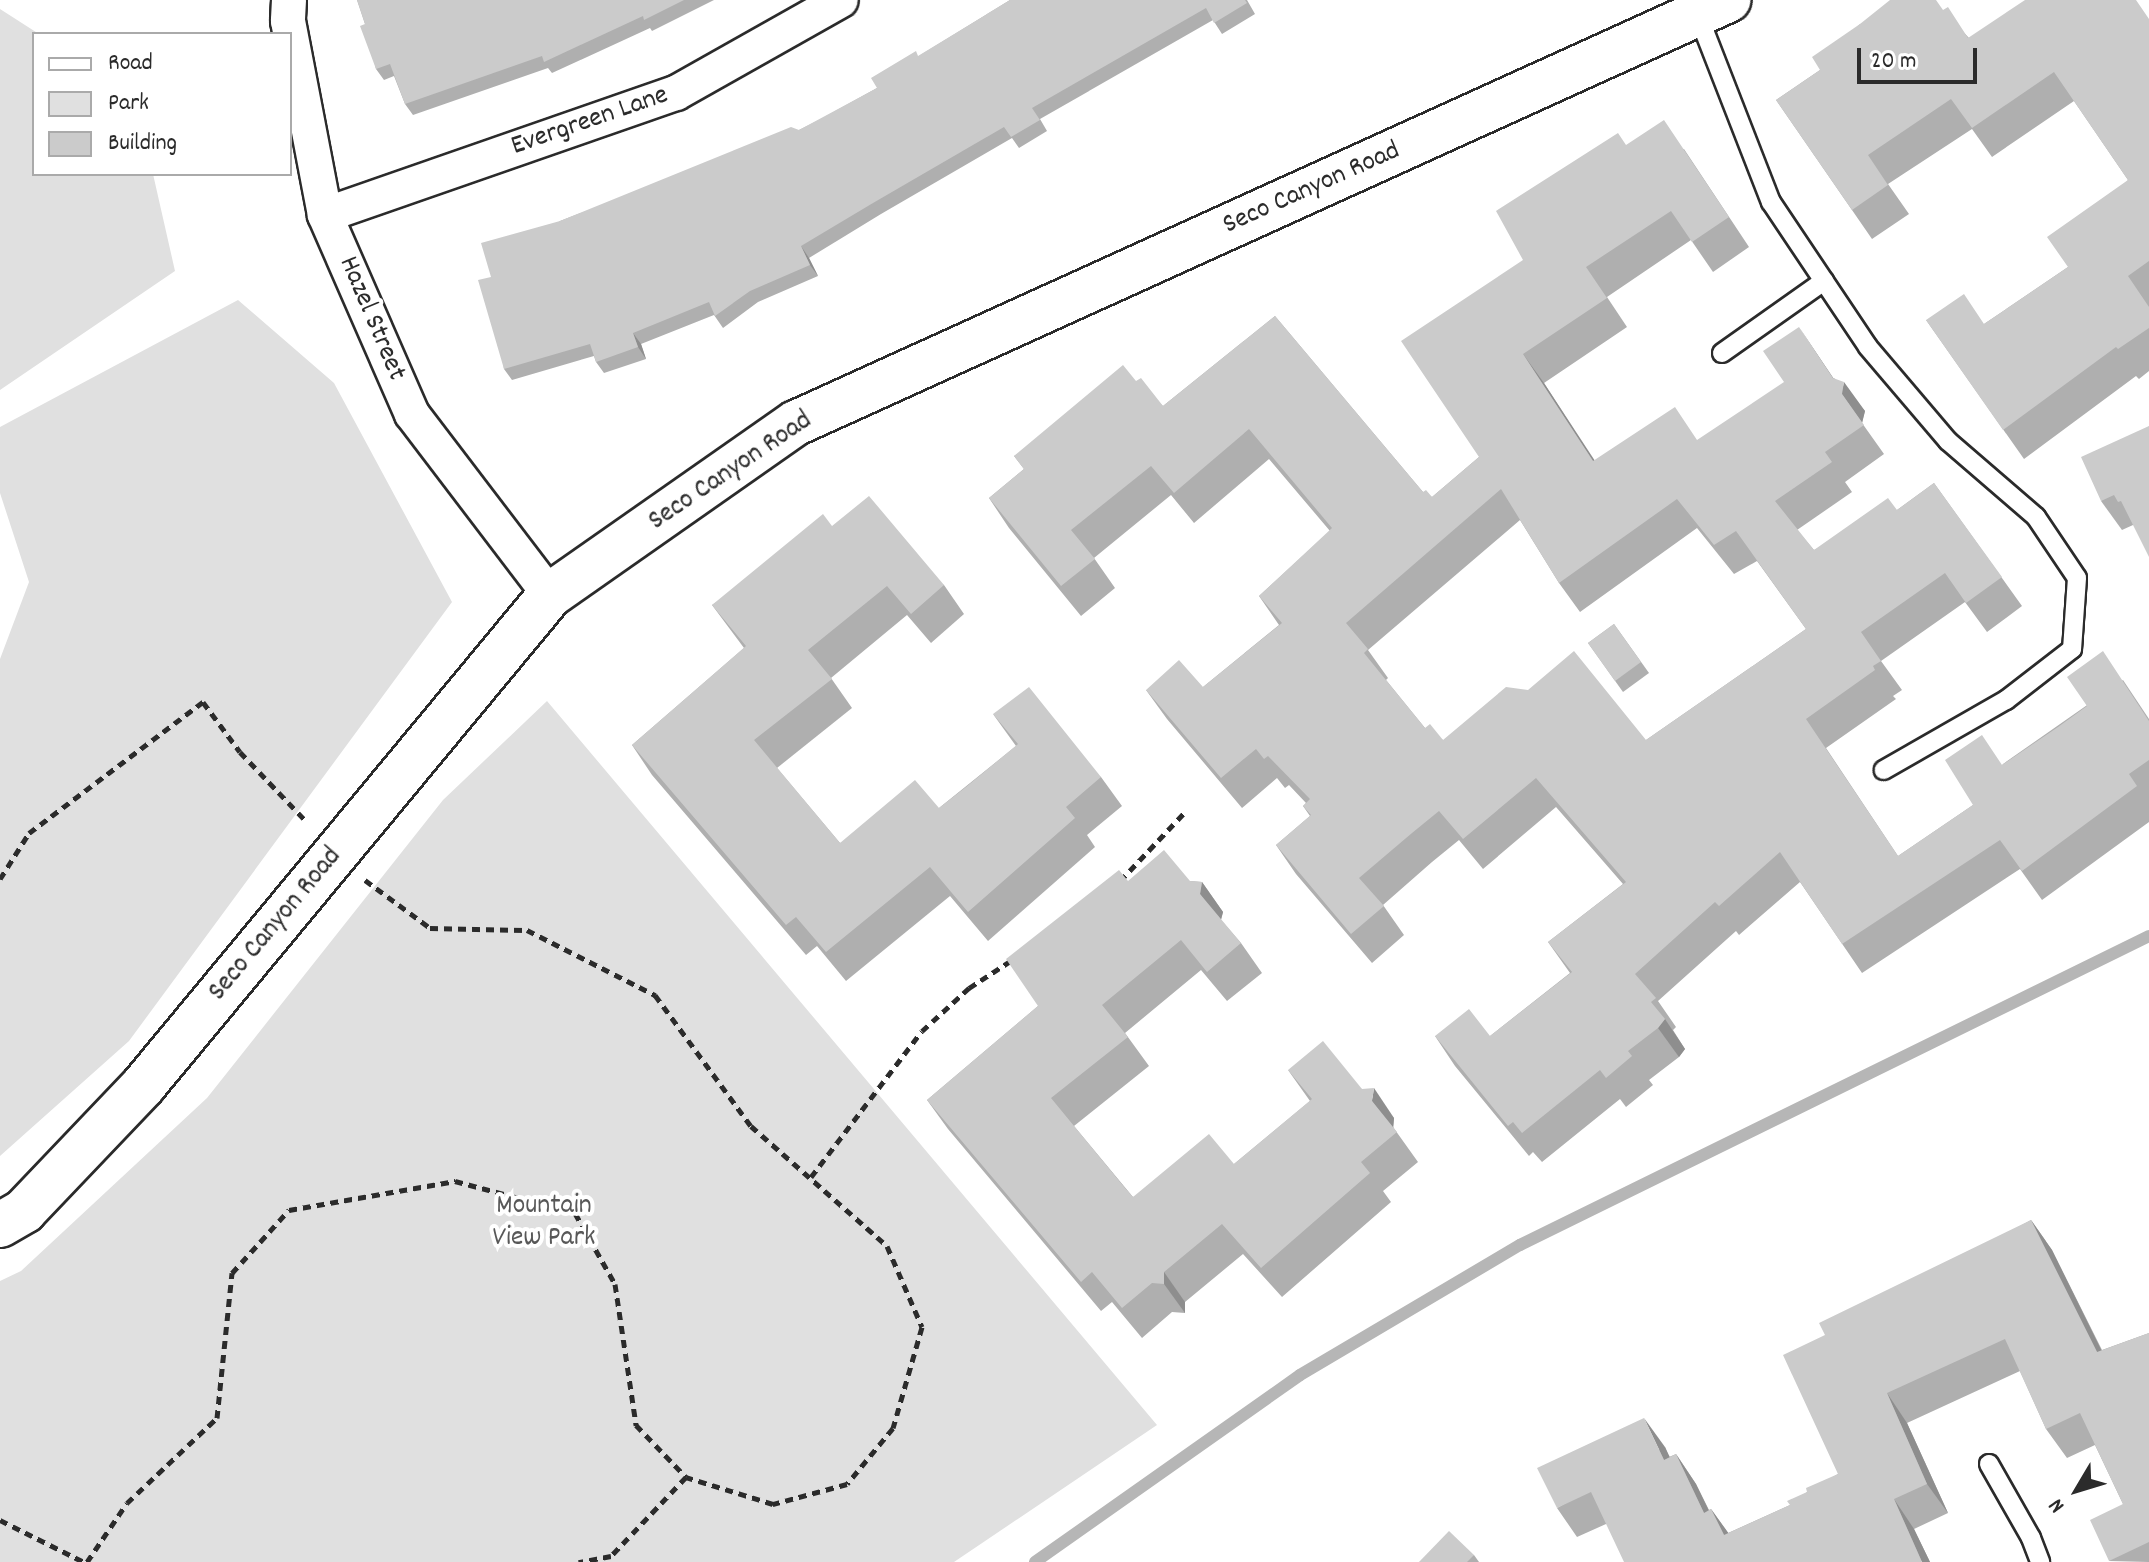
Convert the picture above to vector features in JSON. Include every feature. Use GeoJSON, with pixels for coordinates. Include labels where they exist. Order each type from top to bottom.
{"type":"FeatureCollection","features":[{"type":"Feature","properties":{"kind":"street","name":"Hazel Street"},"geometry":{"type":"LineString","coordinates":[[289,0],[290,32]]}},
{"type":"Feature","properties":{"kind":"street","name":"Evergreen Lane"},"geometry":{"type":"LineString","coordinates":[[325,215],[676,93],[841,0]]}},
{"type":"Feature","properties":{"kind":"street","name":"Seco Canyon Road"},"geometry":{"type":"LineString","coordinates":[[0,1225],[24,1211],[143,1086],[550,595],[796,423],[1713,8]]}},
{"type":"Feature","properties":{"kind":"street","name":"Hazel Street"},"geometry":{"type":"LineString","coordinates":[[292,42],[325,215],[412,414],[550,595]]}},
{"type":"Feature","properties":{"kind":"lane"},"geometry":{"type":"LineString","coordinates":[[1713,8],[1771,202],[1868,347],[1948,441],[2036,517],[2077,578],[2072,649],[2006,700],[1884,770]]}},
{"type":"Feature","properties":{"kind":"lane"},"geometry":{"type":"LineString","coordinates":[[1722,353],[1824,281]]}},
{"type":"Feature","properties":{"kind":"lane"},"geometry":{"type":"LineString","coordinates":[[1989,1464],[2031,1538],[2040,1562]]}},
{"type":"Feature","properties":{"kind":"path"},"geometry":{"type":"LineString","coordinates":[[0,879],[29,833],[203,702],[240,752],[336,853],[366,881],[430,928],[527,930],[655,995],[751,1126],[887,1246],[922,1327],[893,1428],[847,1484],[773,1504],[686,1477],[636,1425],[615,1284],[575,1213],[455,1181],[289,1210],[232,1273],[217,1418],[127,1503],[85,1562],[0,1520]]}},
{"type":"Feature","properties":{"kind":"path"},"geometry":{"type":"LineString","coordinates":[[1119,882],[1184,813]]}},
{"type":"Feature","properties":{"kind":"path"},"geometry":{"type":"LineString","coordinates":[[811,1177],[922,1031],[969,988],[1020,955]]}},
{"type":"Feature","properties":{"kind":"path"},"geometry":{"type":"LineString","coordinates":[[579,1562],[611,1556],[686,1477]]}},
{"type":"Feature","properties":{"kind":"green space"},"geometry":{"type":"Polygon","coordinates":[[[0,9],[36,32],[32,32],[32,176],[153,176],[175,271],[0,390],[0,9]]]}},
{"type":"Feature","properties":{"kind":"green space"},"geometry":{"type":"Polygon","coordinates":[[[238,300],[334,383],[452,602],[129,1041],[0,1156],[0,659],[29,582],[0,493],[0,427],[238,300]]]}},
{"type":"Feature","properties":{"kind":"green space","name":"Mountain View Park"},"geometry":{"type":"Polygon","coordinates":[[[547,701],[1157,1425],[954,1562],[0,1562],[0,1281],[21,1271],[207,1098],[443,800],[547,701]]]}},
{"type":"Feature","properties":{"kind":"building"},"geometry":{"type":"Polygon","coordinates":[[[357,0],[684,0],[544,62],[542,56],[405,104],[390,64],[376,69],[360,26],[365,24],[357,0]]]}},
{"type":"Feature","properties":{"kind":"building"},"geometry":{"type":"Polygon","coordinates":[[[1010,0],[1245,0],[1247,3],[1214,23],[1206,8],[1032,108],[1040,120],[1011,137],[1004,127],[801,246],[810,265],[750,291],[715,316],[709,302],[633,333],[638,347],[596,362],[590,344],[504,369],[478,280],[491,277],[481,243],[560,221],[791,127],[799,130],[877,88],[871,78],[916,51],[918,56],[1010,0]]]}},
{"type":"Feature","properties":{"kind":"building"},"geometry":{"type":"Polygon","coordinates":[[[1890,0],[1936,0],[1943,10],[1948,7],[1968,38],[2025,0],[2136,0],[2149,19],[2149,261],[2128,276],[2149,307],[2149,328],[2118,349],[2116,347],[2003,430],[1926,320],[1964,294],[1984,324],[2068,267],[2047,237],[2128,180],[2054,72],[1972,128],[1951,99],[1868,155],[1888,185],[1852,210],[1776,100],[1820,70],[1812,57],[1890,0]]]}},
{"type":"Feature","properties":{"kind":"building"},"geometry":{"type":"Polygon","coordinates":[[[1664,120],[1729,217],[1692,242],[1671,211],[1586,267],[1607,298],[1523,354],[1593,461],[1675,407],[1697,440],[1784,382],[1763,351],[1799,327],[1833,378],[1844,382],[1842,394],[1864,425],[1825,452],[1832,462],[1775,501],[1814,550],[1888,498],[1897,510],[1934,483],[2002,577],[1966,603],[1945,573],[1861,632],[1881,661],[1873,666],[1875,670],[1806,719],[1898,856],[1973,805],[1945,760],[1982,735],[2002,765],[2058,727],[2087,706],[2067,677],[2103,651],[2149,721],[2149,760],[2129,774],[2137,786],[2022,871],[2000,840],[1842,944],[1780,852],[1719,906],[1715,902],[1635,974],[1656,998],[1651,1002],[1665,1019],[1658,1028],[1628,1051],[1632,1056],[1606,1078],[1600,1070],[1522,1133],[1513,1122],[1508,1126],[1435,1036],[1469,1009],[1490,1036],[1572,972],[1548,942],[1626,882],[1536,778],[1463,839],[1439,811],[1412,833],[1359,878],[1384,906],[1351,934],[1276,845],[1311,815],[1303,806],[1310,799],[1268,756],[1264,759],[1256,749],[1221,778],[1146,690],[1179,660],[1203,687],[1282,623],[1259,596],[1332,528],[1249,429],[1174,493],[1151,466],[1071,530],[1095,559],[1061,586],[989,498],[1024,469],[1014,456],[1123,365],[1136,381],[1141,378],[1163,406],[1275,316],[1423,492],[1426,490],[1432,497],[1479,457],[1401,341],[1523,260],[1496,211],[1618,133],[1626,145],[1664,120]],[[1501,489],[1346,623],[1368,649],[1364,653],[1425,728],[1430,724],[1443,740],[1506,687],[1528,690],[1574,651],[1646,740],[1806,629],[1736,531],[1714,545],[1677,499],[1559,583],[1501,489]]]}},
{"type":"Feature","properties":{"kind":"building"},"geometry":{"type":"Polygon","coordinates":[[[2149,426],[2149,557],[2121,501],[2118,502],[2114,495],[2101,501],[2081,457],[2149,426]]]}},
{"type":"Feature","properties":{"kind":"building"},"geometry":{"type":"Polygon","coordinates":[[[869,496],[944,585],[911,614],[887,586],[808,650],[832,679],[754,740],[840,843],[915,780],[939,808],[966,787],[1018,744],[993,714],[1029,687],[1101,777],[1066,807],[1075,818],[968,912],[930,867],[826,952],[796,917],[786,925],[632,745],[746,646],[712,605],[823,514],[832,526],[869,496]]]}},
{"type":"Feature","properties":{"kind":"building"},"geometry":{"type":"Polygon","coordinates":[[[1614,624],[1641,662],[1615,681],[1588,643],[1614,624]]]}},
{"type":"Feature","properties":{"kind":"building"},"geometry":{"type":"Polygon","coordinates":[[[1164,850],[1190,881],[1202,882],[1200,894],[1241,943],[1207,972],[1181,940],[1102,1005],[1128,1037],[1051,1098],[1125,1188],[1133,1197],[1209,1134],[1234,1164],[1312,1099],[1288,1070],[1323,1041],[1362,1089],[1374,1088],[1372,1101],[1397,1132],[1361,1162],[1370,1173],[1261,1268],[1222,1224],[1164,1272],[1164,1284],[1152,1283],[1122,1308],[1092,1272],[1081,1282],[927,1100],[1038,1006],[1006,959],[1119,870],[1128,881],[1164,850]]]}},
{"type":"Feature","properties":{"kind":"building"},"geometry":{"type":"Polygon","coordinates":[[[2031,1220],[2097,1352],[2149,1333],[2149,1542],[2109,1561],[2090,1520],[2123,1504],[2080,1413],[2046,1429],[2005,1339],[1887,1393],[1927,1484],[1894,1499],[1922,1562],[1624,1562],[1591,1492],[1557,1508],[1537,1468],[1644,1418],[1664,1460],[1676,1454],[1704,1513],[1711,1509],[1724,1535],[1790,1505],[1787,1501],[1807,1492],[1806,1488],[1838,1474],[1783,1355],[1825,1335],[1819,1323],[2031,1220]]]}},
{"type":"Feature","properties":{"kind":"building"},"geometry":{"type":"Polygon","coordinates":[[[1449,1531],[1474,1555],[1467,1562],[1419,1562],[1449,1531]]]}},
{"type":"Feature","properties":{"kind":"waterway"},"geometry":{"type":"LineString","coordinates":[[1035,1562],[1300,1375],[1520,1245],[2149,936]]}}]}
